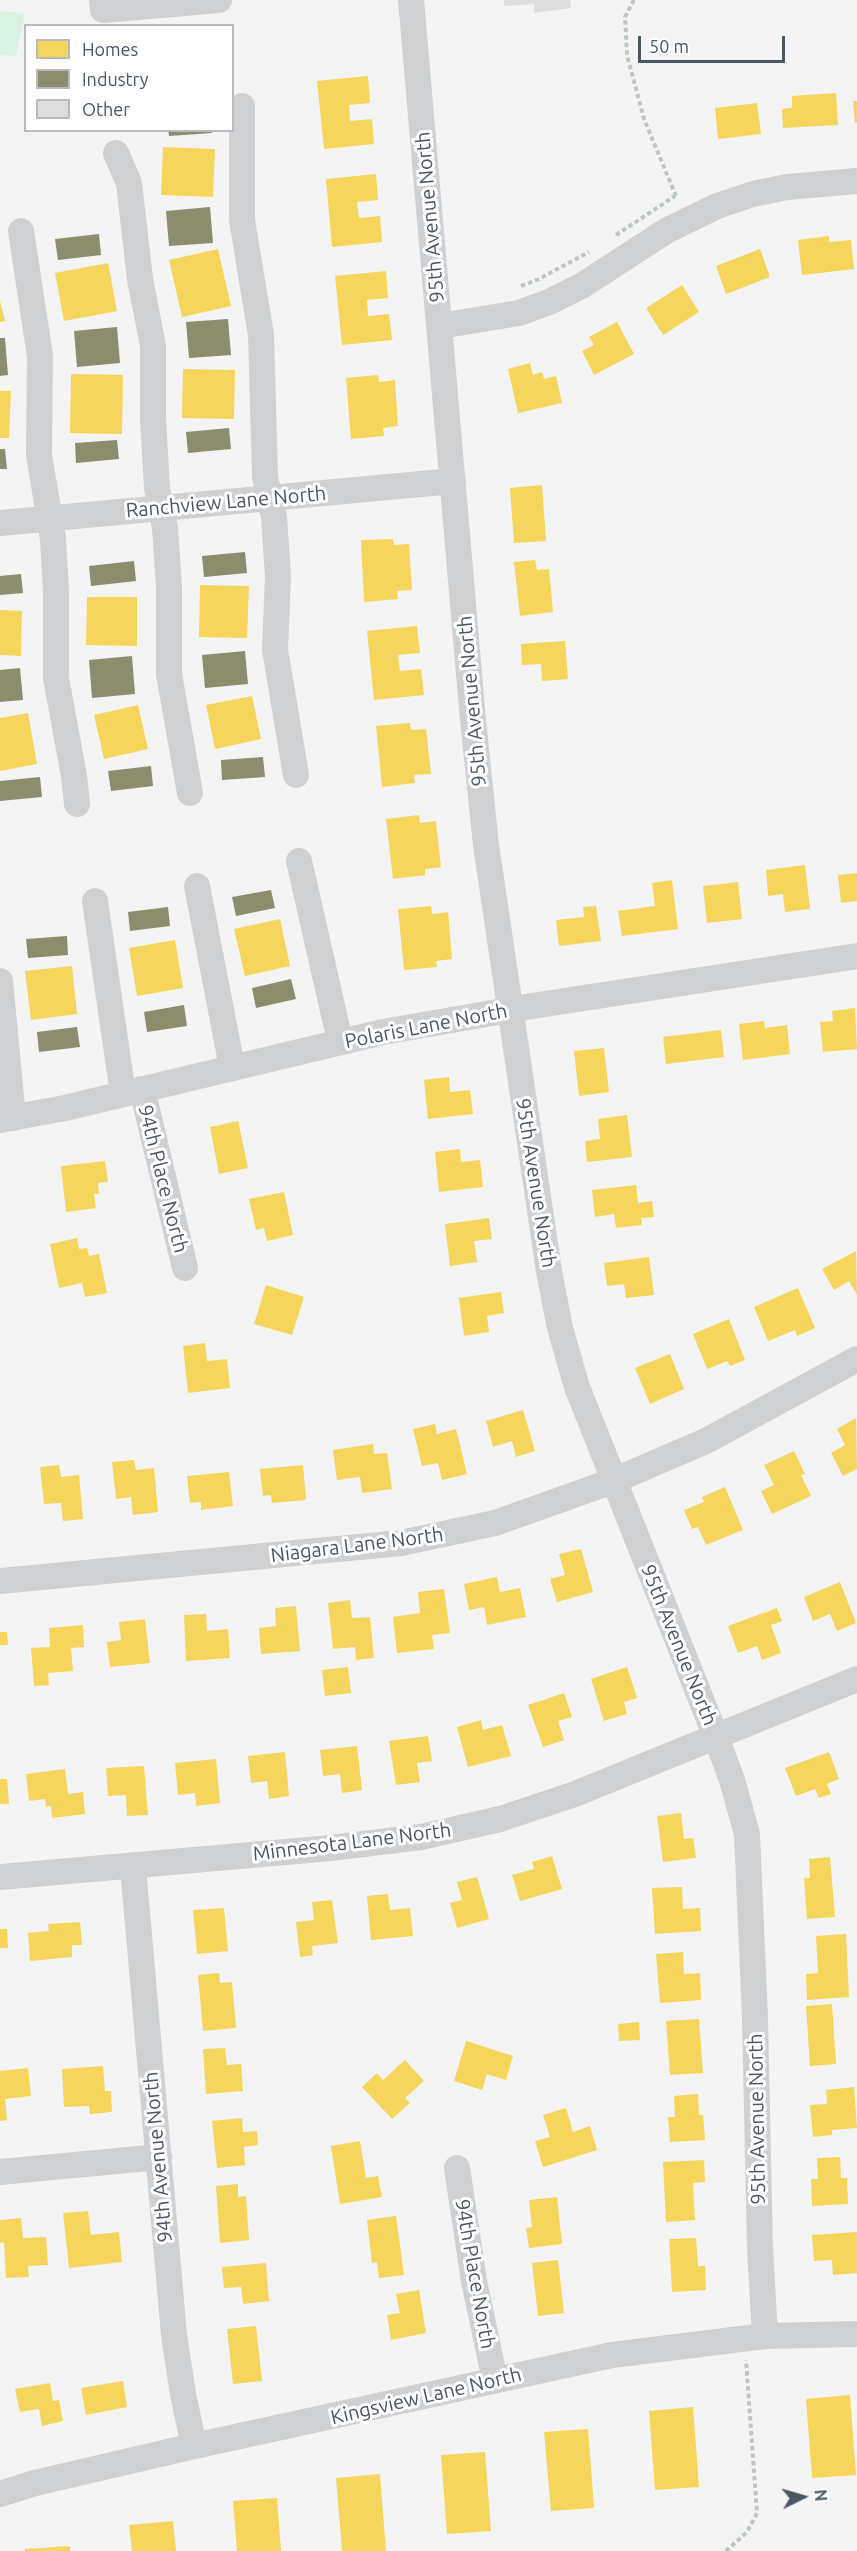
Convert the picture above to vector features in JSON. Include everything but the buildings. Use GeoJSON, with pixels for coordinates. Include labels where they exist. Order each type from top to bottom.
{"type":"FeatureCollection","features":[{"type":"Feature","properties":{"kind":"street"},"geometry":{"type":"LineString","coordinates":[[102,0],[103,10],[219,0]]}},
{"type":"Feature","properties":{"kind":"street","name":"95th Avenue North"},"geometry":{"type":"LineString","coordinates":[[411,0],[486,845],[549,1271],[560,1328],[577,1388],[716,1737],[732,1780],[747,1834],[760,2248],[754,2337]]}},
{"type":"Feature","properties":{"kind":"street"},"geometry":{"type":"LineString","coordinates":[[242,106],[242,220],[261,335],[265,477],[274,517],[278,576],[275,650],[296,775]]}},
{"type":"Feature","properties":{"kind":"street"},"geometry":{"type":"LineString","coordinates":[[116,153],[129,183],[140,279],[153,346],[153,418],[157,488],[162,507],[169,587],[169,674],[190,794]]}},
{"type":"Feature","properties":{"kind":"street"},"geometry":{"type":"LineString","coordinates":[[440,326],[519,313],[549,302],[583,285],[686,219],[717,206],[753,194],[786,188],[857,181]]}},
{"type":"Feature","properties":{"kind":"street"},"geometry":{"type":"LineString","coordinates":[[21,231],[40,356],[39,455],[53,539],[56,591],[56,678],[77,804]]}},
{"type":"Feature","properties":{"kind":"street","name":"Ranchview Lane North"},"geometry":{"type":"LineString","coordinates":[[0,523],[453,481]]}},
{"type":"Feature","properties":{"kind":"street"},"geometry":{"type":"LineString","coordinates":[[299,861],[340,1041]]}},
{"type":"Feature","properties":{"kind":"street"},"geometry":{"type":"LineString","coordinates":[[197,886],[232,1067]]}},
{"type":"Feature","properties":{"kind":"street","name":"94th Place North"},"geometry":{"type":"LineString","coordinates":[[95,901],[132,1092],[185,1268]]}},
{"type":"Feature","properties":{"kind":"street","name":"Polaris Lane North"},"geometry":{"type":"LineString","coordinates":[[7,1119],[132,1092],[340,1041],[510,1010],[857,956]]}},
{"type":"Feature","properties":{"kind":"street"},"geometry":{"type":"LineString","coordinates":[[0,981],[7,1119]]}},
{"type":"Feature","properties":{"kind":"street","name":"Niagara Lane North"},"geometry":{"type":"LineString","coordinates":[[0,1581],[401,1543],[495,1524],[613,1480],[706,1441],[857,1359]]}},
{"type":"Feature","properties":{"kind":"street","name":"Minnesota Lane North"},"geometry":{"type":"LineString","coordinates":[[0,1877],[343,1847],[421,1837],[488,1822],[575,1794],[857,1679]]}},
{"type":"Feature","properties":{"kind":"street","name":"94th Avenue North"},"geometry":{"type":"LineString","coordinates":[[133,1867],[174,2335],[194,2446]]}},
{"type":"Feature","properties":{"kind":"street"},"geometry":{"type":"LineString","coordinates":[[0,2172],[159,2157]]}},
{"type":"Feature","properties":{"kind":"street","name":"94th Place North"},"geometry":{"type":"LineString","coordinates":[[457,2168],[474,2281],[495,2380]]}},
{"type":"Feature","properties":{"kind":"street","name":"Kingsview Lane North"},"geometry":{"type":"LineString","coordinates":[[0,2494],[35,2483],[194,2446],[612,2355],[754,2337],[857,2334]]}},
{"type":"Feature","properties":{"kind":"path"},"geometry":{"type":"LineString","coordinates":[[634,0],[625,17],[627,56],[644,118],[686,219]]}},
{"type":"Feature","properties":{"kind":"path"},"geometry":{"type":"LineString","coordinates":[[615,236],[675,196]]}},
{"type":"Feature","properties":{"kind":"path"},"geometry":{"type":"LineString","coordinates":[[519,287],[560,269],[596,248]]}},
{"type":"Feature","properties":{"kind":"path"},"geometry":{"type":"LineString","coordinates":[[726,2551],[747,2532],[757,2513],[754,2337]]}},
{"type":"Feature","properties":{"kind":"green space"},"geometry":{"type":"Polygon","coordinates":[[[0,11],[25,14],[16,56],[0,55],[0,11]]]}}]}
